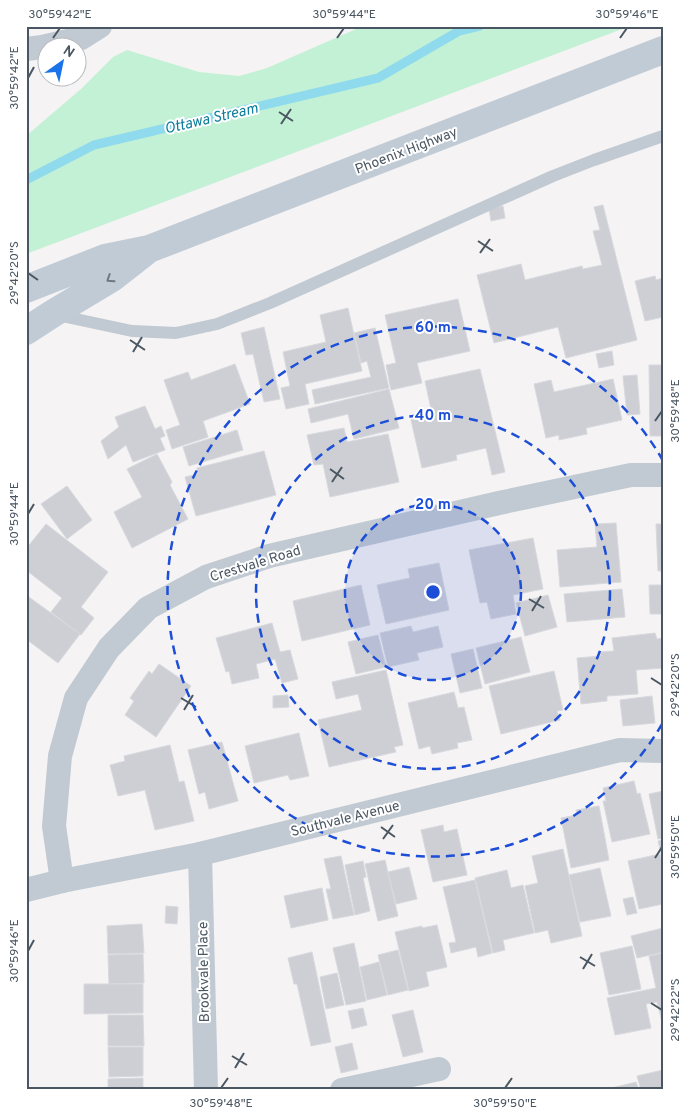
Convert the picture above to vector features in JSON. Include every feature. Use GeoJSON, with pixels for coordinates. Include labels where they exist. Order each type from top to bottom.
{"type":"FeatureCollection","features":[{"type":"Feature","properties":{"kind":"main road","name":"Phoenix Highway"},"geometry":{"type":"LineString","coordinates":[[26,289],[105,258],[149,249],[663,50]]}},
{"type":"Feature","properties":{"kind":"main road","name":"Phoenix Highway"},"geometry":{"type":"LineString","coordinates":[[26,331],[112,278],[149,249]]}},
{"type":"Feature","properties":{"kind":"street"},"geometry":{"type":"LineString","coordinates":[[26,49],[81,38],[100,26]]}},
{"type":"Feature","properties":{"kind":"street","name":"Crestvale Road"},"geometry":{"type":"LineString","coordinates":[[62,881],[54,826],[60,756],[76,698],[109,648],[148,608],[206,577],[269,556],[631,475],[663,475]]}},
{"type":"Feature","properties":{"kind":"street","name":"Southvale Avenue"},"geometry":{"type":"LineString","coordinates":[[26,890],[62,881],[200,854],[620,750],[663,751]]}},
{"type":"Feature","properties":{"kind":"street","name":"Brookvale Place"},"geometry":{"type":"LineString","coordinates":[[200,854],[206,1090]]}},
{"type":"Feature","properties":{"kind":"street"},"geometry":{"type":"LineString","coordinates":[[342,1090],[439,1069]]}},
{"type":"Feature","properties":{"kind":"lane"},"geometry":{"type":"LineString","coordinates":[[52,314],[132,331],[176,333],[217,324],[270,304],[553,176],[663,136]]}},
{"type":"Feature","properties":{"kind":"green space"},"geometry":{"type":"Polygon","coordinates":[[[363,26],[630,26],[26,254],[26,136],[82,88],[88,88],[88,82],[113,57],[127,50],[199,72],[239,76],[267,68],[363,26]]]}},
{"type":"Feature","properties":{"kind":"building"},"geometry":{"type":"Polygon","coordinates":[[[603,205],[637,340],[566,358],[558,327],[494,343],[477,275],[521,264],[525,280],[582,266],[583,269],[602,265],[593,231],[600,230],[594,207],[603,205]]]}},
{"type":"Feature","properties":{"kind":"building"},"geometry":{"type":"Polygon","coordinates":[[[503,206],[505,218],[491,221],[489,209],[503,206]]]}},
{"type":"Feature","properties":{"kind":"building"},"geometry":{"type":"Polygon","coordinates":[[[655,276],[656,280],[663,278],[663,317],[645,321],[635,281],[655,276]]]}},
{"type":"Feature","properties":{"kind":"building"},"geometry":{"type":"Polygon","coordinates":[[[458,299],[470,351],[417,363],[422,383],[391,390],[386,365],[396,363],[385,315],[458,299]]]}},
{"type":"Feature","properties":{"kind":"building"},"geometry":{"type":"Polygon","coordinates":[[[348,308],[362,371],[305,384],[309,404],[286,409],[281,388],[290,386],[283,352],[326,342],[320,315],[348,308]]]}},
{"type":"Feature","properties":{"kind":"building"},"geometry":{"type":"Polygon","coordinates":[[[264,327],[280,399],[264,402],[253,354],[246,355],[241,333],[264,327]]]}},
{"type":"Feature","properties":{"kind":"building"},"geometry":{"type":"Polygon","coordinates":[[[375,328],[389,388],[315,404],[312,390],[371,377],[367,361],[361,363],[354,333],[375,328]]]}},
{"type":"Feature","properties":{"kind":"building"},"geometry":{"type":"Polygon","coordinates":[[[612,351],[614,365],[599,368],[596,354],[612,351]]]}},
{"type":"Feature","properties":{"kind":"building"},"geometry":{"type":"Polygon","coordinates":[[[235,364],[250,404],[203,421],[208,437],[172,449],[166,430],[180,425],[164,380],[188,372],[191,380],[235,364]]]}},
{"type":"Feature","properties":{"kind":"building"},"geometry":{"type":"Polygon","coordinates":[[[649,365],[663,365],[663,436],[650,436],[649,365]]]}},
{"type":"Feature","properties":{"kind":"building"},"geometry":{"type":"Polygon","coordinates":[[[480,369],[505,472],[492,475],[486,448],[456,455],[457,460],[422,468],[411,420],[432,414],[425,381],[480,369]]]}},
{"type":"Feature","properties":{"kind":"building"},"geometry":{"type":"Polygon","coordinates":[[[637,375],[640,414],[627,415],[623,376],[637,375]]]}},
{"type":"Feature","properties":{"kind":"building"},"geometry":{"type":"Polygon","coordinates":[[[613,379],[622,420],[586,428],[587,434],[559,440],[559,435],[546,438],[534,384],[551,380],[554,392],[613,379]]]}},
{"type":"Feature","properties":{"kind":"building"},"geometry":{"type":"Polygon","coordinates":[[[389,389],[399,428],[354,439],[348,414],[311,423],[308,409],[389,389]]]}},
{"type":"Feature","properties":{"kind":"building"},"geometry":{"type":"Polygon","coordinates":[[[145,406],[155,429],[161,426],[165,436],[160,438],[165,450],[133,462],[126,445],[108,459],[101,441],[119,427],[115,417],[145,406]]]}},
{"type":"Feature","properties":{"kind":"building"},"geometry":{"type":"Polygon","coordinates":[[[344,428],[347,442],[388,434],[399,482],[330,497],[323,464],[314,465],[307,435],[344,428]]]}},
{"type":"Feature","properties":{"kind":"building"},"geometry":{"type":"Polygon","coordinates":[[[237,430],[243,450],[189,466],[183,447],[237,430]]]}},
{"type":"Feature","properties":{"kind":"building"},"geometry":{"type":"Polygon","coordinates":[[[264,451],[276,495],[196,516],[185,477],[198,474],[197,468],[264,451]]]}},
{"type":"Feature","properties":{"kind":"building"},"geometry":{"type":"Polygon","coordinates":[[[157,454],[172,482],[170,485],[188,519],[132,548],[114,512],[142,497],[127,469],[157,454]]]}},
{"type":"Feature","properties":{"kind":"building"},"geometry":{"type":"Polygon","coordinates":[[[67,486],[92,520],[67,539],[41,504],[67,486]]]}},
{"type":"Feature","properties":{"kind":"building"},"geometry":{"type":"Polygon","coordinates":[[[616,523],[621,582],[560,587],[557,550],[597,547],[595,524],[616,523]]]}},
{"type":"Feature","properties":{"kind":"building"},"geometry":{"type":"Polygon","coordinates":[[[46,524],[108,572],[81,607],[94,618],[81,635],[51,612],[62,598],[26,570],[26,549],[46,524]]]}},
{"type":"Feature","properties":{"kind":"building"},"geometry":{"type":"Polygon","coordinates":[[[656,524],[663,524],[663,571],[658,571],[656,524]]]}},
{"type":"Feature","properties":{"kind":"building"},"geometry":{"type":"Polygon","coordinates":[[[533,538],[543,589],[513,595],[516,614],[491,619],[487,602],[480,603],[469,550],[533,538]]]}},
{"type":"Feature","properties":{"kind":"building"},"geometry":{"type":"Polygon","coordinates":[[[439,563],[449,610],[386,624],[377,585],[410,578],[408,569],[439,563]]]}},
{"type":"Feature","properties":{"kind":"building"},"geometry":{"type":"Polygon","coordinates":[[[361,585],[370,625],[302,641],[293,601],[361,585]]]}},
{"type":"Feature","properties":{"kind":"building"},"geometry":{"type":"Polygon","coordinates":[[[649,585],[663,585],[663,614],[650,614],[649,585]]]}},
{"type":"Feature","properties":{"kind":"building"},"geometry":{"type":"Polygon","coordinates":[[[622,589],[625,617],[567,622],[564,594],[622,589]]]}},
{"type":"Feature","properties":{"kind":"building"},"geometry":{"type":"Polygon","coordinates":[[[26,595],[80,634],[58,663],[26,639],[26,595]]]}},
{"type":"Feature","properties":{"kind":"building"},"geometry":{"type":"Polygon","coordinates":[[[548,595],[557,627],[525,636],[516,603],[548,595]]]}},
{"type":"Feature","properties":{"kind":"building"},"geometry":{"type":"Polygon","coordinates":[[[272,623],[280,652],[290,650],[298,679],[282,683],[275,659],[256,664],[259,678],[232,684],[229,671],[226,672],[216,638],[272,623]]]}},
{"type":"Feature","properties":{"kind":"building"},"geometry":{"type":"Polygon","coordinates":[[[411,626],[413,632],[438,626],[443,647],[417,653],[419,660],[388,667],[380,633],[411,626]]]}},
{"type":"Feature","properties":{"kind":"building"},"geometry":{"type":"Polygon","coordinates":[[[655,633],[657,639],[663,638],[663,668],[636,670],[638,694],[607,696],[607,701],[581,704],[577,658],[601,656],[600,652],[614,651],[612,638],[655,633]]]}},
{"type":"Feature","properties":{"kind":"building"},"geometry":{"type":"Polygon","coordinates":[[[378,635],[386,667],[356,674],[348,642],[378,635]]]}},
{"type":"Feature","properties":{"kind":"building"},"geometry":{"type":"Polygon","coordinates":[[[521,637],[530,672],[485,684],[476,648],[521,637]]]}},
{"type":"Feature","properties":{"kind":"building"},"geometry":{"type":"Polygon","coordinates":[[[473,649],[482,688],[460,693],[451,654],[473,649]]]}},
{"type":"Feature","properties":{"kind":"building"},"geometry":{"type":"Polygon","coordinates":[[[159,664],[191,686],[156,737],[125,715],[134,701],[130,698],[149,671],[152,674],[159,664]]]}},
{"type":"Feature","properties":{"kind":"building"},"geometry":{"type":"Polygon","coordinates":[[[386,670],[403,745],[394,747],[396,752],[329,767],[318,720],[362,710],[358,694],[336,699],[332,682],[386,670]]]}},
{"type":"Feature","properties":{"kind":"building"},"geometry":{"type":"Polygon","coordinates":[[[554,671],[563,710],[557,711],[560,720],[501,734],[489,686],[554,671]]]}},
{"type":"Feature","properties":{"kind":"building"},"geometry":{"type":"Polygon","coordinates":[[[454,692],[458,708],[464,707],[472,740],[457,743],[458,748],[432,754],[430,746],[419,749],[408,703],[454,692]]]}},
{"type":"Feature","properties":{"kind":"building"},"geometry":{"type":"Polygon","coordinates":[[[288,695],[289,707],[273,708],[273,696],[288,695]]]}},
{"type":"Feature","properties":{"kind":"building"},"geometry":{"type":"Polygon","coordinates":[[[652,696],[655,723],[623,726],[620,700],[652,696]]]}},
{"type":"Feature","properties":{"kind":"building"},"geometry":{"type":"Polygon","coordinates":[[[299,733],[309,776],[290,780],[288,775],[254,783],[245,746],[299,733]]]}},
{"type":"Feature","properties":{"kind":"building"},"geometry":{"type":"Polygon","coordinates":[[[222,742],[238,801],[209,809],[205,792],[199,794],[188,750],[222,742]]]}},
{"type":"Feature","properties":{"kind":"building"},"geometry":{"type":"Polygon","coordinates":[[[170,745],[179,782],[184,781],[194,821],[155,830],[145,790],[118,796],[110,765],[125,761],[124,756],[170,745]]]}},
{"type":"Feature","properties":{"kind":"building"},"geometry":{"type":"Polygon","coordinates":[[[634,781],[637,794],[640,793],[650,834],[612,842],[603,801],[606,801],[603,788],[634,781]]]}},
{"type":"Feature","properties":{"kind":"building"},"geometry":{"type":"Polygon","coordinates":[[[663,791],[663,838],[658,839],[649,794],[663,791]]]}},
{"type":"Feature","properties":{"kind":"building"},"geometry":{"type":"Polygon","coordinates":[[[599,806],[609,860],[571,868],[561,818],[577,815],[576,810],[599,806]]]}},
{"type":"Feature","properties":{"kind":"building"},"geometry":{"type":"Polygon","coordinates":[[[443,825],[444,832],[457,829],[467,875],[433,882],[421,830],[443,825]]]}},
{"type":"Feature","properties":{"kind":"building"},"geometry":{"type":"Polygon","coordinates":[[[663,840],[663,861],[658,841],[663,840]]]}},
{"type":"Feature","properties":{"kind":"building"},"geometry":{"type":"Polygon","coordinates":[[[563,849],[582,936],[551,943],[548,930],[535,933],[525,886],[538,883],[532,856],[563,849]]]}},
{"type":"Feature","properties":{"kind":"building"},"geometry":{"type":"Polygon","coordinates":[[[660,854],[663,865],[663,904],[639,909],[628,861],[660,854]]]}},
{"type":"Feature","properties":{"kind":"building"},"geometry":{"type":"Polygon","coordinates":[[[341,856],[354,915],[333,919],[326,889],[331,889],[324,859],[341,856]]]}},
{"type":"Feature","properties":{"kind":"building"},"geometry":{"type":"Polygon","coordinates":[[[385,860],[398,916],[378,921],[365,864],[385,860]]]}},
{"type":"Feature","properties":{"kind":"building"},"geometry":{"type":"Polygon","coordinates":[[[363,861],[366,877],[363,878],[370,911],[355,915],[345,865],[363,861]]]}},
{"type":"Feature","properties":{"kind":"building"},"geometry":{"type":"Polygon","coordinates":[[[409,867],[417,899],[396,904],[388,872],[409,867]]]}},
{"type":"Feature","properties":{"kind":"building"},"geometry":{"type":"Polygon","coordinates":[[[600,868],[611,916],[580,922],[569,875],[600,868]]]}},
{"type":"Feature","properties":{"kind":"building"},"geometry":{"type":"Polygon","coordinates":[[[507,870],[511,888],[523,885],[534,933],[503,940],[505,950],[493,953],[475,878],[507,870]]]}},
{"type":"Feature","properties":{"kind":"building"},"geometry":{"type":"Polygon","coordinates":[[[475,880],[492,953],[478,957],[476,947],[451,953],[449,943],[456,942],[443,887],[475,880]]]}},
{"type":"Feature","properties":{"kind":"building"},"geometry":{"type":"Polygon","coordinates":[[[322,888],[328,920],[291,928],[284,896],[322,888]]]}},
{"type":"Feature","properties":{"kind":"building"},"geometry":{"type":"Polygon","coordinates":[[[633,897],[637,913],[627,915],[623,899],[633,897]]]}},
{"type":"Feature","properties":{"kind":"building"},"geometry":{"type":"Polygon","coordinates":[[[166,906],[178,907],[177,924],[165,923],[166,906]]]}},
{"type":"Feature","properties":{"kind":"building"},"geometry":{"type":"Polygon","coordinates":[[[142,924],[144,953],[108,954],[107,926],[142,924]]]}},
{"type":"Feature","properties":{"kind":"building"},"geometry":{"type":"Polygon","coordinates":[[[437,925],[447,967],[426,972],[429,986],[409,991],[395,932],[437,925]]]}},
{"type":"Feature","properties":{"kind":"building"},"geometry":{"type":"Polygon","coordinates":[[[663,928],[663,952],[637,958],[631,936],[663,928]]]}},
{"type":"Feature","properties":{"kind":"building"},"geometry":{"type":"Polygon","coordinates":[[[354,943],[366,1001],[346,1005],[333,948],[354,943]]]}},
{"type":"Feature","properties":{"kind":"building"},"geometry":{"type":"Polygon","coordinates":[[[632,946],[641,989],[609,995],[600,953],[632,946]]]}},
{"type":"Feature","properties":{"kind":"building"},"geometry":{"type":"Polygon","coordinates":[[[398,950],[408,990],[388,995],[378,955],[398,950]]]}},
{"type":"Feature","properties":{"kind":"building"},"geometry":{"type":"Polygon","coordinates":[[[312,952],[331,1042],[311,1046],[297,984],[294,984],[288,958],[312,952]]]}},
{"type":"Feature","properties":{"kind":"building"},"geometry":{"type":"Polygon","coordinates":[[[663,953],[663,1026],[657,1002],[646,1004],[651,1028],[615,1035],[607,998],[656,988],[649,956],[663,953]]]}},
{"type":"Feature","properties":{"kind":"building"},"geometry":{"type":"Polygon","coordinates":[[[143,954],[144,983],[109,984],[108,955],[143,954]]]}},
{"type":"Feature","properties":{"kind":"building"},"geometry":{"type":"Polygon","coordinates":[[[379,962],[387,995],[367,1000],[360,967],[379,962]]]}},
{"type":"Feature","properties":{"kind":"building"},"geometry":{"type":"Polygon","coordinates":[[[337,973],[344,1005],[326,1009],[320,977],[337,973]]]}},
{"type":"Feature","properties":{"kind":"building"},"geometry":{"type":"Polygon","coordinates":[[[84,984],[143,984],[143,1013],[84,1014],[84,984]]]}},
{"type":"Feature","properties":{"kind":"building"},"geometry":{"type":"Polygon","coordinates":[[[363,1008],[367,1025],[352,1029],[348,1011],[363,1008]]]}},
{"type":"Feature","properties":{"kind":"building"},"geometry":{"type":"Polygon","coordinates":[[[413,1010],[423,1052],[403,1057],[392,1015],[413,1010]]]}},
{"type":"Feature","properties":{"kind":"building"},"geometry":{"type":"Polygon","coordinates":[[[108,1015],[143,1015],[144,1046],[108,1046],[108,1015]]]}},
{"type":"Feature","properties":{"kind":"building"},"geometry":{"type":"Polygon","coordinates":[[[352,1043],[358,1069],[341,1073],[335,1047],[352,1043]]]}},
{"type":"Feature","properties":{"kind":"building"},"geometry":{"type":"Polygon","coordinates":[[[108,1047],[143,1047],[143,1076],[109,1077],[108,1047]]]}},
{"type":"Feature","properties":{"kind":"building"},"geometry":{"type":"Polygon","coordinates":[[[663,1070],[663,1090],[641,1090],[637,1076],[663,1070]]]}},
{"type":"Feature","properties":{"kind":"building"},"geometry":{"type":"Polygon","coordinates":[[[143,1078],[143,1090],[108,1090],[108,1079],[143,1078]]]}},
{"type":"Feature","properties":{"kind":"building"},"geometry":{"type":"Polygon","coordinates":[[[636,1082],[639,1090],[604,1090],[636,1082]]]}},
{"type":"Feature","properties":{"kind":"waterway","name":"Ottawa Stream"},"geometry":{"type":"LineString","coordinates":[[26,180],[94,145],[378,78],[459,31],[480,26]]}}]}
